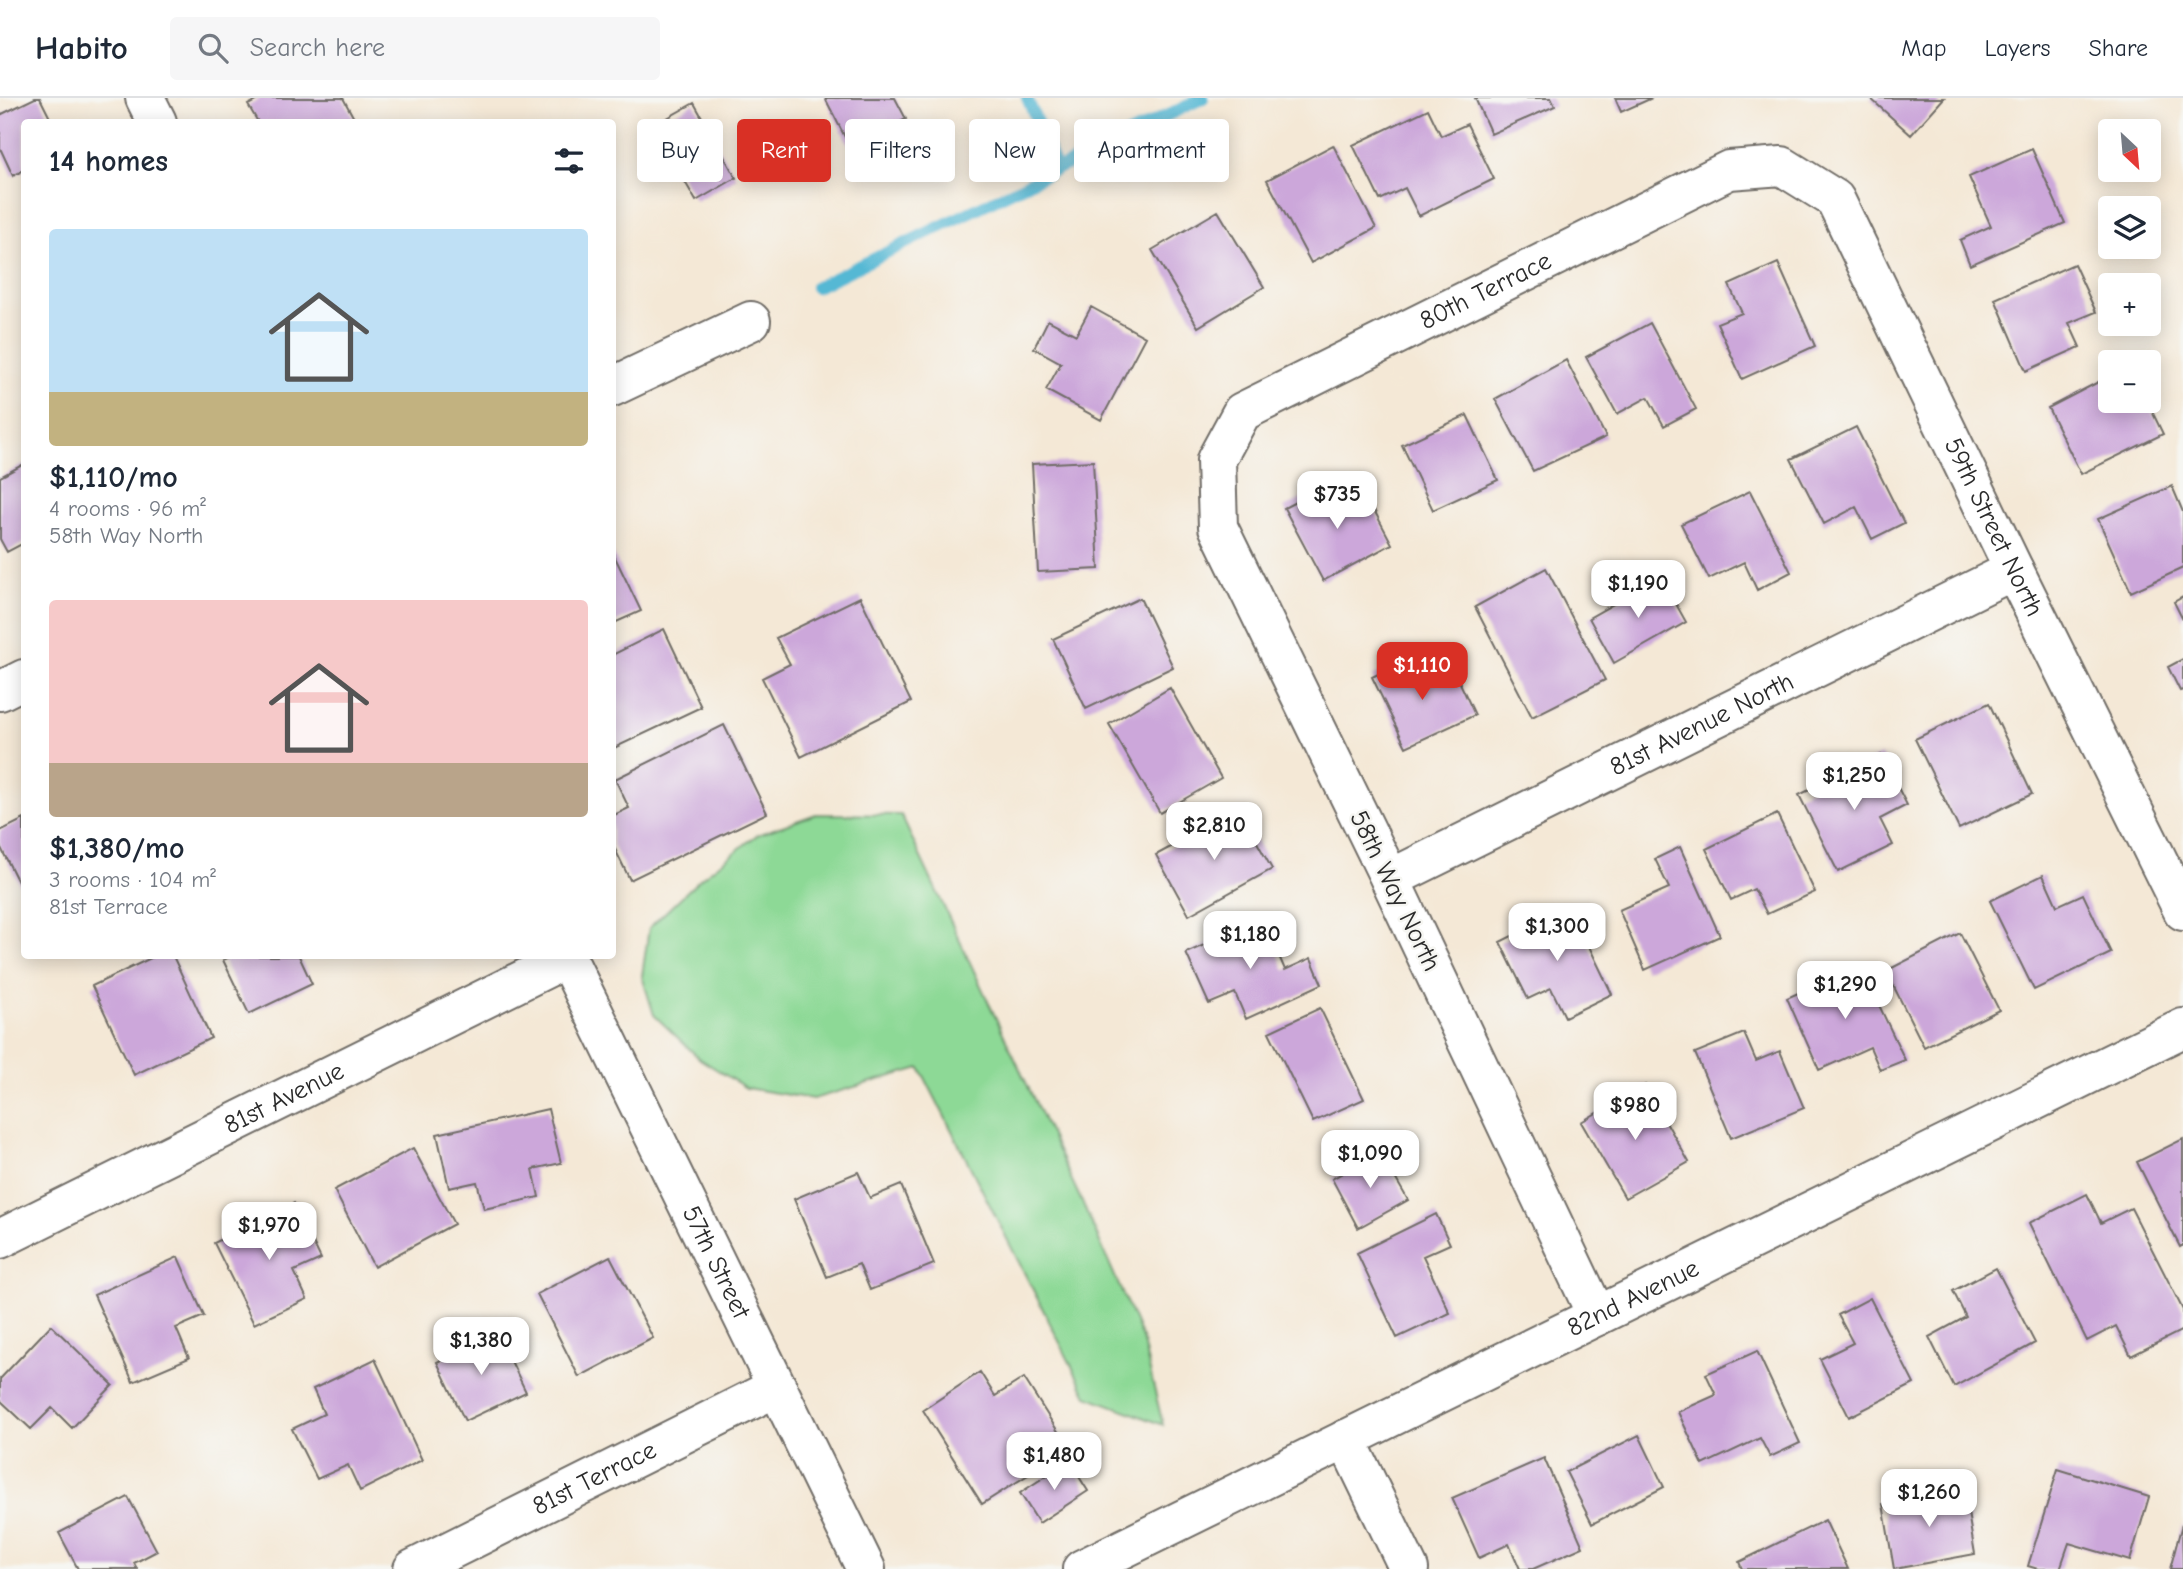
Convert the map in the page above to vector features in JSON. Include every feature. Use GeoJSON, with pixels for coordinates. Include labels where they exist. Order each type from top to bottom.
{"type":"FeatureCollection","features":[{"type":"Feature","properties":{"kind":"street"},"geometry":{"type":"LineString","coordinates":[[145,98],[156,119]]}},
{"type":"Feature","properties":{"kind":"street","name":"80th Terrace"},"geometry":{"type":"LineString","coordinates":[[1216,460],[1242,412],[1729,170],[1782,166]]}},
{"type":"Feature","properties":{"kind":"street","name":"59th Street North"},"geometry":{"type":"LineString","coordinates":[[1782,166],[1835,199],[2183,911]]}},
{"type":"Feature","properties":{"kind":"street"},"geometry":{"type":"LineString","coordinates":[[616,385],[751,321]]}},
{"type":"Feature","properties":{"kind":"street","name":"58th Way North"},"geometry":{"type":"LineString","coordinates":[[1216,460],[1218,527],[1390,879],[1597,1316]]}},
{"type":"Feature","properties":{"kind":"street","name":"81st Avenue North"},"geometry":{"type":"LineString","coordinates":[[1390,879],[2014,570]]}},
{"type":"Feature","properties":{"kind":"street"},"geometry":{"type":"LineString","coordinates":[[0,691],[21,680]]}},
{"type":"Feature","properties":{"kind":"street","name":"81st Avenue"},"geometry":{"type":"LineString","coordinates":[[0,1239],[562,959]]}},
{"type":"Feature","properties":{"kind":"street","name":"57th Street"},"geometry":{"type":"LineString","coordinates":[[567,959],[866,1569]]}},
{"type":"Feature","properties":{"kind":"street","name":"82nd Avenue"},"geometry":{"type":"LineString","coordinates":[[1082,1569],[2183,1028]]}},
{"type":"Feature","properties":{"kind":"street","name":"81st Terrace"},"geometry":{"type":"LineString","coordinates":[[413,1569],[777,1387]]}},
{"type":"Feature","properties":{"kind":"street"},"geometry":{"type":"LineString","coordinates":[[1346,1439],[1409,1569]]}},
{"type":"Feature","properties":{"kind":"green space"},"geometry":{"type":"Polygon","coordinates":[[[816,814],[901,815],[1088,1215],[1142,1338],[1163,1425],[1087,1396],[920,1068],[813,1099],[746,1088],[700,1059],[654,1015],[642,976],[649,928],[701,878],[757,835],[816,814]]]}},
{"type":"Feature","properties":{"kind":"building"},"geometry":{"type":"Polygon","coordinates":[[[40,98],[50,119],[21,119],[21,172],[13,176],[0,148],[0,115],[40,98]]]}},
{"type":"Feature","properties":{"kind":"building"},"geometry":{"type":"Polygon","coordinates":[[[261,98],[343,98],[354,119],[256,119],[248,105],[261,98]]]}},
{"type":"Feature","properties":{"kind":"building"},"geometry":{"type":"Polygon","coordinates":[[[825,98],[895,98],[906,119],[845,119],[845,137],[825,98]]]}},
{"type":"Feature","properties":{"kind":"building"},"geometry":{"type":"Polygon","coordinates":[[[1475,98],[1551,98],[1555,106],[1491,134],[1475,98]]]}},
{"type":"Feature","properties":{"kind":"building"},"geometry":{"type":"Polygon","coordinates":[[[1615,98],[1652,98],[1621,112],[1615,98]]]}},
{"type":"Feature","properties":{"kind":"building"},"geometry":{"type":"Polygon","coordinates":[[[1870,98],[1944,98],[1911,135],[1870,98]]]}},
{"type":"Feature","properties":{"kind":"building"},"geometry":{"type":"Polygon","coordinates":[[[694,103],[703,119],[665,119],[694,103]]]}},
{"type":"Feature","properties":{"kind":"building"},"geometry":{"type":"Polygon","coordinates":[[[1428,109],[1441,136],[1467,124],[1494,179],[1419,216],[1405,188],[1380,200],[1353,145],[1428,109]]]}},
{"type":"Feature","properties":{"kind":"building"},"geometry":{"type":"Polygon","coordinates":[[[1333,145],[1376,228],[1311,263],[1267,180],[1333,145]]]}},
{"type":"Feature","properties":{"kind":"building"},"geometry":{"type":"Polygon","coordinates":[[[2032,149],[2065,223],[1970,265],[1960,240],[1991,226],[1969,177],[2032,149]]]}},
{"type":"Feature","properties":{"kind":"building"},"geometry":{"type":"Polygon","coordinates":[[[723,155],[736,178],[696,201],[685,182],[723,182],[723,155]]]}},
{"type":"Feature","properties":{"kind":"building"},"geometry":{"type":"Polygon","coordinates":[[[1218,211],[1264,287],[1198,327],[1152,250],[1218,211]]]}},
{"type":"Feature","properties":{"kind":"building"},"geometry":{"type":"Polygon","coordinates":[[[1778,263],[1815,346],[1742,379],[1717,323],[1742,313],[1729,285],[1778,263]]]}},
{"type":"Feature","properties":{"kind":"building"},"geometry":{"type":"Polygon","coordinates":[[[2074,264],[2096,312],[2069,323],[2080,347],[2026,371],[1995,299],[2074,264]]]}},
{"type":"Feature","properties":{"kind":"building"},"geometry":{"type":"Polygon","coordinates":[[[1091,307],[1145,337],[1101,420],[1046,390],[1061,363],[1034,348],[1048,320],[1076,335],[1091,307]]]}},
{"type":"Feature","properties":{"kind":"building"},"geometry":{"type":"Polygon","coordinates":[[[1650,323],[1696,409],[1664,426],[1648,397],[1617,414],[1586,357],[1650,323]]]}},
{"type":"Feature","properties":{"kind":"building"},"geometry":{"type":"Polygon","coordinates":[[[1566,360],[1606,437],[1533,471],[1495,399],[1566,360]]]}},
{"type":"Feature","properties":{"kind":"building"},"geometry":{"type":"Polygon","coordinates":[[[2098,382],[2098,413],[2153,413],[2163,434],[2081,474],[2048,408],[2098,382]]]}},
{"type":"Feature","properties":{"kind":"building"},"geometry":{"type":"Polygon","coordinates":[[[1467,415],[1498,480],[1433,510],[1402,445],[1467,415]]]}},
{"type":"Feature","properties":{"kind":"building"},"geometry":{"type":"Polygon","coordinates":[[[1856,427],[1904,523],[1872,539],[1856,507],[1824,524],[1791,459],[1856,427]]]}},
{"type":"Feature","properties":{"kind":"building"},"geometry":{"type":"Polygon","coordinates":[[[1093,461],[1099,569],[1038,572],[1032,464],[1093,461]]]}},
{"type":"Feature","properties":{"kind":"building"},"geometry":{"type":"Polygon","coordinates":[[[21,466],[21,545],[7,552],[0,539],[0,477],[21,466]]]}},
{"type":"Feature","properties":{"kind":"building"},"geometry":{"type":"Polygon","coordinates":[[[1330,484],[1343,508],[1366,495],[1392,544],[1323,581],[1284,508],[1330,484]]]}},
{"type":"Feature","properties":{"kind":"building"},"geometry":{"type":"Polygon","coordinates":[[[2172,486],[2183,512],[2183,568],[2131,592],[2098,519],[2172,486]]]}},
{"type":"Feature","properties":{"kind":"building"},"geometry":{"type":"Polygon","coordinates":[[[1750,491],[1791,572],[1757,590],[1744,562],[1709,579],[1681,524],[1750,491]]]}},
{"type":"Feature","properties":{"kind":"building"},"geometry":{"type":"Polygon","coordinates":[[[616,559],[641,611],[616,622],[616,559]]]}},
{"type":"Feature","properties":{"kind":"building"},"geometry":{"type":"Polygon","coordinates":[[[1546,568],[1605,680],[1532,717],[1475,607],[1546,568]]]}},
{"type":"Feature","properties":{"kind":"building"},"geometry":{"type":"Polygon","coordinates":[[[1661,577],[1686,622],[1614,663],[1589,618],[1661,577]]]}},
{"type":"Feature","properties":{"kind":"building"},"geometry":{"type":"Polygon","coordinates":[[[860,597],[911,702],[801,757],[762,678],[790,664],[776,638],[860,597]]]}},
{"type":"Feature","properties":{"kind":"building"},"geometry":{"type":"Polygon","coordinates":[[[2183,597],[2183,620],[2174,602],[2183,597]]]}},
{"type":"Feature","properties":{"kind":"building"},"geometry":{"type":"Polygon","coordinates":[[[1140,598],[1173,667],[1086,709],[1053,639],[1140,598]]]}},
{"type":"Feature","properties":{"kind":"building"},"geometry":{"type":"Polygon","coordinates":[[[664,629],[701,707],[616,747],[616,653],[664,629]]]}},
{"type":"Feature","properties":{"kind":"building"},"geometry":{"type":"Polygon","coordinates":[[[2183,659],[2183,690],[2180,691],[2168,667],[2183,659]]]}},
{"type":"Feature","properties":{"kind":"building"},"geometry":{"type":"Polygon","coordinates":[[[1407,660],[1419,684],[1453,668],[1475,715],[1406,747],[1372,677],[1407,660]]]}},
{"type":"Feature","properties":{"kind":"building"},"geometry":{"type":"Polygon","coordinates":[[[1170,688],[1221,778],[1160,813],[1109,724],[1170,688]]]}},
{"type":"Feature","properties":{"kind":"building"},"geometry":{"type":"Polygon","coordinates":[[[1989,703],[2032,794],[1959,829],[1915,739],[1989,703]]]}},
{"type":"Feature","properties":{"kind":"building"},"geometry":{"type":"Polygon","coordinates":[[[724,725],[767,813],[630,880],[616,851],[616,814],[629,808],[616,779],[724,725]]]}},
{"type":"Feature","properties":{"kind":"building"},"geometry":{"type":"Polygon","coordinates":[[[1881,755],[1907,805],[1880,819],[1893,845],[1838,872],[1799,795],[1881,755]]]}},
{"type":"Feature","properties":{"kind":"building"},"geometry":{"type":"Polygon","coordinates":[[[1239,810],[1272,869],[1189,915],[1156,855],[1239,810]]]}},
{"type":"Feature","properties":{"kind":"building"},"geometry":{"type":"Polygon","coordinates":[[[1777,814],[1815,892],[1767,914],[1754,889],[1731,900],[1706,849],[1777,814]]]}},
{"type":"Feature","properties":{"kind":"building"},"geometry":{"type":"Polygon","coordinates":[[[21,820],[21,888],[0,846],[0,831],[21,820]]]}},
{"type":"Feature","properties":{"kind":"building"},"geometry":{"type":"Polygon","coordinates":[[[1680,847],[1720,936],[1645,970],[1619,910],[1669,888],[1655,859],[1680,847]]]}},
{"type":"Feature","properties":{"kind":"building"},"geometry":{"type":"Polygon","coordinates":[[[2043,875],[2057,906],[2083,894],[2111,953],[2034,990],[1990,901],[2043,875]]]}},
{"type":"Feature","properties":{"kind":"building"},"geometry":{"type":"Polygon","coordinates":[[[1570,907],[1612,994],[1565,1017],[1551,988],[1528,999],[1500,942],[1570,907]]]}},
{"type":"Feature","properties":{"kind":"building"},"geometry":{"type":"Polygon","coordinates":[[[1263,919],[1285,970],[1311,958],[1322,984],[1246,1019],[1235,993],[1209,1004],[1186,953],[1263,919]]]}},
{"type":"Feature","properties":{"kind":"building"},"geometry":{"type":"Polygon","coordinates":[[[1960,933],[1999,1010],[1924,1047],[1886,971],[1960,933]]]}},
{"type":"Feature","properties":{"kind":"building"},"geometry":{"type":"Polygon","coordinates":[[[149,959],[174,959],[211,1038],[134,1075],[92,986],[149,959]]]}},
{"type":"Feature","properties":{"kind":"building"},"geometry":{"type":"Polygon","coordinates":[[[300,959],[312,984],[249,1014],[223,960],[300,959]]]}},
{"type":"Feature","properties":{"kind":"building"},"geometry":{"type":"Polygon","coordinates":[[[1860,965],[1905,1060],[1880,1070],[1870,1047],[1819,1070],[1787,998],[1860,965]]]}},
{"type":"Feature","properties":{"kind":"building"},"geometry":{"type":"Polygon","coordinates":[[[1320,1008],[1364,1099],[1313,1122],[1269,1032],[1320,1008]]]}},
{"type":"Feature","properties":{"kind":"building"},"geometry":{"type":"Polygon","coordinates":[[[1744,1033],[1756,1061],[1780,1051],[1804,1108],[1731,1138],[1695,1053],[1744,1033]]]}},
{"type":"Feature","properties":{"kind":"building"},"geometry":{"type":"Polygon","coordinates":[[[1645,1085],[1689,1162],[1625,1198],[1581,1122],[1645,1085]]]}},
{"type":"Feature","properties":{"kind":"building"},"geometry":{"type":"Polygon","coordinates":[[[548,1109],[561,1163],[533,1169],[539,1197],[484,1209],[477,1182],[449,1188],[437,1134],[548,1109]]]}},
{"type":"Feature","properties":{"kind":"building"},"geometry":{"type":"Polygon","coordinates":[[[2183,1139],[2183,1245],[2180,1247],[2137,1162],[2183,1139]]]}},
{"type":"Feature","properties":{"kind":"building"},"geometry":{"type":"Polygon","coordinates":[[[413,1148],[454,1224],[374,1267],[334,1190],[413,1148]]]}},
{"type":"Feature","properties":{"kind":"building"},"geometry":{"type":"Polygon","coordinates":[[[1380,1152],[1408,1200],[1358,1228],[1332,1179],[1380,1152]]]}},
{"type":"Feature","properties":{"kind":"building"},"geometry":{"type":"Polygon","coordinates":[[[858,1172],[870,1198],[901,1185],[934,1264],[870,1290],[859,1264],[827,1277],[794,1199],[858,1172]]]}},
{"type":"Feature","properties":{"kind":"building"},"geometry":{"type":"Polygon","coordinates":[[[2087,1194],[2101,1223],[2131,1208],[2183,1310],[2183,1330],[2131,1356],[2116,1326],[2087,1341],[2029,1223],[2087,1194]]]}},
{"type":"Feature","properties":{"kind":"building"},"geometry":{"type":"Polygon","coordinates":[[[294,1203],[321,1259],[294,1271],[307,1299],[254,1324],[214,1243],[294,1203]]]}},
{"type":"Feature","properties":{"kind":"building"},"geometry":{"type":"Polygon","coordinates":[[[1436,1214],[1450,1244],[1423,1256],[1450,1313],[1397,1338],[1357,1253],[1436,1214]]]}},
{"type":"Feature","properties":{"kind":"building"},"geometry":{"type":"Polygon","coordinates":[[[610,1256],[653,1338],[579,1377],[537,1294],[610,1256]]]}},
{"type":"Feature","properties":{"kind":"building"},"geometry":{"type":"Polygon","coordinates":[[[178,1257],[204,1316],[176,1328],[189,1358],[133,1382],[94,1295],[178,1257]]]}},
{"type":"Feature","properties":{"kind":"building"},"geometry":{"type":"Polygon","coordinates":[[[1996,1268],[2035,1343],[1954,1387],[1929,1337],[1966,1317],[1953,1291],[1996,1268]]]}},
{"type":"Feature","properties":{"kind":"building"},"geometry":{"type":"Polygon","coordinates":[[[1870,1298],[1914,1384],[1849,1417],[1820,1359],[1853,1343],[1838,1315],[1870,1298]]]}},
{"type":"Feature","properties":{"kind":"building"},"geometry":{"type":"Polygon","coordinates":[[[51,1325],[113,1385],[72,1428],[52,1408],[31,1429],[0,1400],[0,1379],[51,1325]]]}},
{"type":"Feature","properties":{"kind":"building"},"geometry":{"type":"Polygon","coordinates":[[[498,1334],[526,1392],[465,1421],[437,1362],[498,1334]]]}},
{"type":"Feature","properties":{"kind":"building"},"geometry":{"type":"Polygon","coordinates":[[[1757,1351],[1800,1443],[1770,1457],[1760,1438],[1703,1465],[1678,1412],[1716,1395],[1706,1374],[1757,1351]]]}},
{"type":"Feature","properties":{"kind":"building"},"geometry":{"type":"Polygon","coordinates":[[[375,1359],[422,1460],[360,1491],[348,1465],[317,1479],[292,1429],[324,1414],[313,1389],[375,1359]]]}},
{"type":"Feature","properties":{"kind":"building"},"geometry":{"type":"Polygon","coordinates":[[[980,1372],[995,1396],[1024,1378],[1069,1449],[982,1504],[923,1410],[980,1372]]]}},
{"type":"Feature","properties":{"kind":"building"},"geometry":{"type":"Polygon","coordinates":[[[1639,1435],[1664,1487],[1592,1524],[1566,1472],[1639,1435]]]}},
{"type":"Feature","properties":{"kind":"building"},"geometry":{"type":"Polygon","coordinates":[[[1544,1458],[1583,1547],[1533,1569],[1520,1569],[1509,1544],[1479,1558],[1452,1498],[1544,1458]]]}},
{"type":"Feature","properties":{"kind":"building"},"geometry":{"type":"Polygon","coordinates":[[[1069,1461],[1088,1491],[1039,1523],[1020,1493],[1069,1461]]]}},
{"type":"Feature","properties":{"kind":"building"},"geometry":{"type":"Polygon","coordinates":[[[2058,1469],[2149,1497],[2130,1561],[2069,1543],[2060,1569],[2028,1566],[2058,1469]]]}},
{"type":"Feature","properties":{"kind":"building"},"geometry":{"type":"Polygon","coordinates":[[[1964,1489],[1975,1554],[1894,1569],[1883,1504],[1964,1489]]]}},
{"type":"Feature","properties":{"kind":"building"},"geometry":{"type":"Polygon","coordinates":[[[128,1497],[157,1551],[134,1563],[137,1569],[78,1569],[59,1533],[128,1497]]]}},
{"type":"Feature","properties":{"kind":"building"},"geometry":{"type":"Polygon","coordinates":[[[1825,1520],[1848,1569],[1742,1569],[1739,1562],[1825,1520]]]}},
{"type":"Feature","properties":{"kind":"building"},"geometry":{"type":"Polygon","coordinates":[[[2182,1524],[2183,1569],[2170,1569],[2182,1524]]]}},
{"type":"Feature","properties":{"kind":"waterway"},"geometry":{"type":"LineString","coordinates":[[1027,98],[1036,119]]}},
{"type":"Feature","properties":{"kind":"waterway"},"geometry":{"type":"LineString","coordinates":[[816,287],[1203,98]]}}]}
